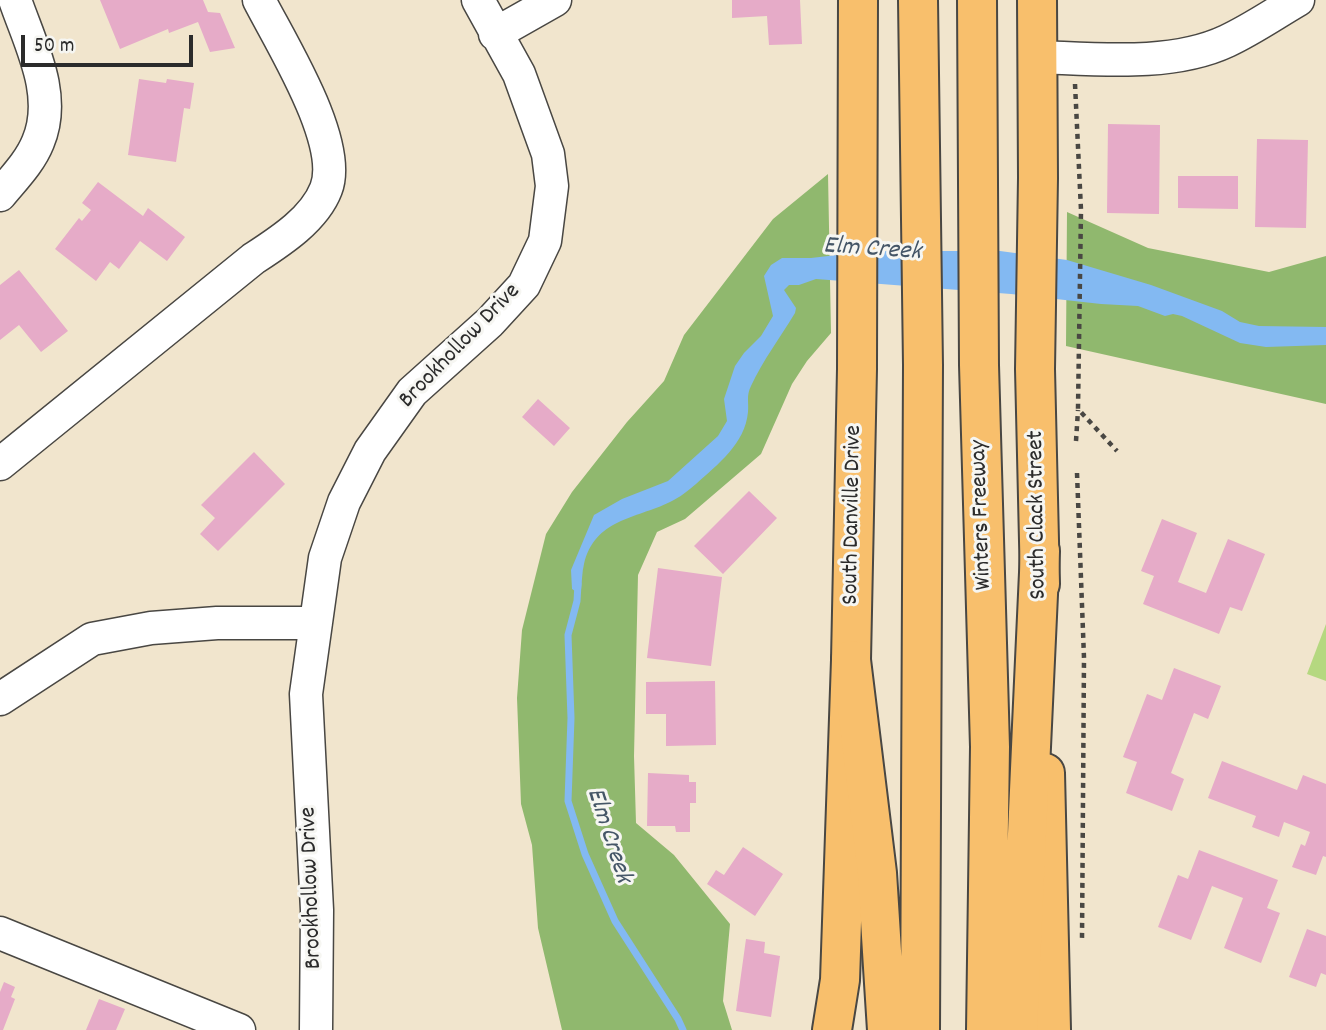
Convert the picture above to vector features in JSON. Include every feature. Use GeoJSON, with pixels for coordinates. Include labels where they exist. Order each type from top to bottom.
{"type":"FeatureCollection","features":[{"type":"Feature","properties":{"kind":"main road","name":"South Danville Drive"},"geometry":{"type":"LineString","coordinates":[[832,1030],[840,980],[851,660],[857,369],[858,0]]}},
{"type":"Feature","properties":{"kind":"main road"},"geometry":{"type":"LineString","coordinates":[[918,0],[923,365],[920,1030]]}},
{"type":"Feature","properties":{"kind":"main road","name":"Winters Freeway"},"geometry":{"type":"LineString","coordinates":[[977,0],[979,365],[990,747],[986,1030]]}},
{"type":"Feature","properties":{"kind":"main road","name":"South Clack Street"},"geometry":{"type":"LineString","coordinates":[[1037,0],[1035,369],[1051,1030]]}},
{"type":"Feature","properties":{"kind":"main road"},"geometry":{"type":"LineString","coordinates":[[1018,1030],[1040,551]]}},
{"type":"Feature","properties":{"kind":"main road"},"geometry":{"type":"LineString","coordinates":[[851,660],[877,873],[887,1030]]}},
{"type":"Feature","properties":{"kind":"street"},"geometry":{"type":"LineString","coordinates":[[0,195],[22,168],[38,141],[44,114],[44,82],[15,0]]}},
{"type":"Feature","properties":{"kind":"street"},"geometry":{"type":"LineString","coordinates":[[0,464],[253,259],[289,236],[317,205],[326,188],[330,162],[316,113],[259,0]]}},
{"type":"Feature","properties":{"kind":"street","name":"Brookhollow Drive"},"geometry":{"type":"LineString","coordinates":[[316,1030],[317,910],[306,694],[325,558],[344,502],[370,451],[412,392],[491,322],[524,285],[545,241],[552,186],[548,154],[519,74],[478,0]]}},
{"type":"Feature","properties":{"kind":"street"},"geometry":{"type":"LineString","coordinates":[[495,34],[555,0]]}},
{"type":"Feature","properties":{"kind":"street"},"geometry":{"type":"LineString","coordinates":[[1038,57],[1104,60],[1181,55],[1225,42],[1298,0]]}},
{"type":"Feature","properties":{"kind":"street"},"geometry":{"type":"LineString","coordinates":[[0,699],[92,639],[152,628],[217,623],[316,623]]}},
{"type":"Feature","properties":{"kind":"street"},"geometry":{"type":"LineString","coordinates":[[0,933],[239,1030]]}},
{"type":"Feature","properties":{"kind":"path"},"geometry":{"type":"LineString","coordinates":[[1076,84],[1081,210],[1076,441]]}},
{"type":"Feature","properties":{"kind":"path"},"geometry":{"type":"LineString","coordinates":[[1078,407],[1117,451]]}},
{"type":"Feature","properties":{"kind":"path"},"geometry":{"type":"LineString","coordinates":[[1077,473],[1084,658],[1082,942]]}},
{"type":"Feature","properties":{"kind":"green space"},"geometry":{"type":"Polygon","coordinates":[[[828,174],[831,333],[792,384],[761,454],[685,519],[657,532],[638,575],[634,756],[636,823],[674,855],[730,924],[723,1001],[732,1030],[562,1030],[538,928],[532,845],[521,804],[517,698],[522,630],[546,534],[572,492],[627,422],[664,381],[684,335],[773,219],[828,174]]]}},
{"type":"Feature","properties":{"kind":"green space"},"geometry":{"type":"Polygon","coordinates":[[[1067,212],[1148,248],[1269,272],[1326,256],[1326,404],[1066,346],[1067,212]]]}},
{"type":"Feature","properties":{"kind":"green space"},"geometry":{"type":"Polygon","coordinates":[[[1326,624],[1326,681],[1307,674],[1326,624]]]}},
{"type":"Feature","properties":{"kind":"water"},"geometry":{"type":"Polygon","coordinates":[[[871,251],[1000,251],[1067,260],[1151,285],[1222,311],[1240,322],[1259,326],[1326,327],[1326,345],[1266,347],[1240,343],[1182,316],[1165,316],[1138,306],[816,279],[799,285],[789,285],[784,290],[796,308],[795,313],[751,386],[746,423],[736,444],[713,469],[680,496],[607,529],[589,549],[583,567],[581,590],[578,593],[572,589],[571,570],[594,515],[622,499],[668,481],[718,436],[727,421],[724,399],[735,366],[761,336],[773,316],[764,276],[771,265],[782,258],[811,258],[871,251]]]}},
{"type":"Feature","properties":{"kind":"building"},"geometry":{"type":"Polygon","coordinates":[[[100,0],[203,0],[208,12],[220,13],[235,48],[210,52],[198,22],[169,33],[168,29],[120,49],[100,0]]]}},
{"type":"Feature","properties":{"kind":"building"},"geometry":{"type":"Polygon","coordinates":[[[732,0],[800,0],[802,44],[769,45],[767,16],[732,18],[732,0]]]}},
{"type":"Feature","properties":{"kind":"building"},"geometry":{"type":"Polygon","coordinates":[[[139,79],[194,83],[190,109],[184,108],[176,162],[128,155],[139,79]]]}},
{"type":"Feature","properties":{"kind":"building"},"geometry":{"type":"Polygon","coordinates":[[[1108,124],[1160,125],[1159,214],[1107,213],[1108,124]]]}},
{"type":"Feature","properties":{"kind":"building"},"geometry":{"type":"Polygon","coordinates":[[[1257,139],[1308,140],[1306,228],[1255,227],[1257,139]]]}},
{"type":"Feature","properties":{"kind":"building"},"geometry":{"type":"Polygon","coordinates":[[[1178,176],[1238,176],[1238,209],[1178,208],[1178,176]]]}},
{"type":"Feature","properties":{"kind":"building"},"geometry":{"type":"Polygon","coordinates":[[[98,182],[143,216],[148,208],[185,237],[167,261],[140,241],[119,269],[110,262],[96,281],[55,249],[79,218],[82,221],[91,210],[82,203],[98,182]]]}},
{"type":"Feature","properties":{"kind":"building"},"geometry":{"type":"Polygon","coordinates":[[[19,270],[68,331],[41,352],[19,325],[0,340],[0,285],[19,270]]]}},
{"type":"Feature","properties":{"kind":"building"},"geometry":{"type":"Polygon","coordinates":[[[538,399],[570,428],[554,446],[522,417],[538,399]]]}},
{"type":"Feature","properties":{"kind":"building"},"geometry":{"type":"Polygon","coordinates":[[[254,452],[285,484],[218,551],[200,534],[215,518],[201,505],[254,452]]]}},
{"type":"Feature","properties":{"kind":"building"},"geometry":{"type":"Polygon","coordinates":[[[749,491],[777,518],[723,574],[694,546],[749,491]]]}},
{"type":"Feature","properties":{"kind":"building"},"geometry":{"type":"Polygon","coordinates":[[[1162,519],[1197,533],[1178,582],[1206,593],[1228,539],[1265,554],[1242,611],[1230,607],[1219,634],[1143,604],[1154,576],[1141,571],[1162,519]]]}},
{"type":"Feature","properties":{"kind":"building"},"geometry":{"type":"Polygon","coordinates":[[[658,568],[722,577],[711,666],[647,658],[658,568]]]}},
{"type":"Feature","properties":{"kind":"building"},"geometry":{"type":"Polygon","coordinates":[[[1174,668],[1221,686],[1208,719],[1194,713],[1171,773],[1184,779],[1172,811],[1126,793],[1137,762],[1123,757],[1147,694],[1162,700],[1174,668]]]}},
{"type":"Feature","properties":{"kind":"building"},"geometry":{"type":"Polygon","coordinates":[[[715,681],[716,745],[666,746],[666,714],[646,714],[646,682],[715,681]]]}},
{"type":"Feature","properties":{"kind":"building"},"geometry":{"type":"Polygon","coordinates":[[[1222,761],[1297,790],[1303,775],[1326,784],[1326,857],[1323,856],[1316,875],[1292,867],[1301,844],[1305,846],[1310,832],[1284,822],[1279,837],[1252,827],[1256,816],[1208,798],[1222,761]]]}},
{"type":"Feature","properties":{"kind":"building"},"geometry":{"type":"Polygon","coordinates":[[[648,773],[689,775],[689,782],[696,782],[696,803],[690,803],[690,832],[676,832],[675,826],[647,826],[648,773]]]}},
{"type":"Feature","properties":{"kind":"building"},"geometry":{"type":"Polygon","coordinates":[[[743,847],[783,874],[755,916],[707,884],[716,870],[724,875],[743,847]]]}},
{"type":"Feature","properties":{"kind":"building"},"geometry":{"type":"Polygon","coordinates":[[[1199,850],[1278,880],[1267,908],[1280,913],[1261,963],[1224,948],[1243,898],[1212,886],[1191,940],[1158,927],[1178,875],[1188,879],[1199,850]]]}},
{"type":"Feature","properties":{"kind":"building"},"geometry":{"type":"Polygon","coordinates":[[[1307,929],[1326,936],[1326,975],[1321,973],[1316,987],[1289,977],[1307,929]]]}},
{"type":"Feature","properties":{"kind":"building"},"geometry":{"type":"Polygon","coordinates":[[[746,939],[765,942],[764,953],[780,956],[771,1017],[736,1011],[746,939]]]}},
{"type":"Feature","properties":{"kind":"building"},"geometry":{"type":"Polygon","coordinates":[[[4,982],[15,987],[11,997],[15,999],[3,1030],[0,1030],[0,992],[4,982]]]}},
{"type":"Feature","properties":{"kind":"building"},"geometry":{"type":"Polygon","coordinates":[[[99,999],[125,1009],[116,1030],[86,1030],[99,999]]]}},
{"type":"Feature","properties":{"kind":"waterway","name":"Elm Creek"},"geometry":{"type":"LineString","coordinates":[[578,584],[577,601],[568,635],[571,718],[568,801],[585,854],[615,921],[683,1030]]}}]}
